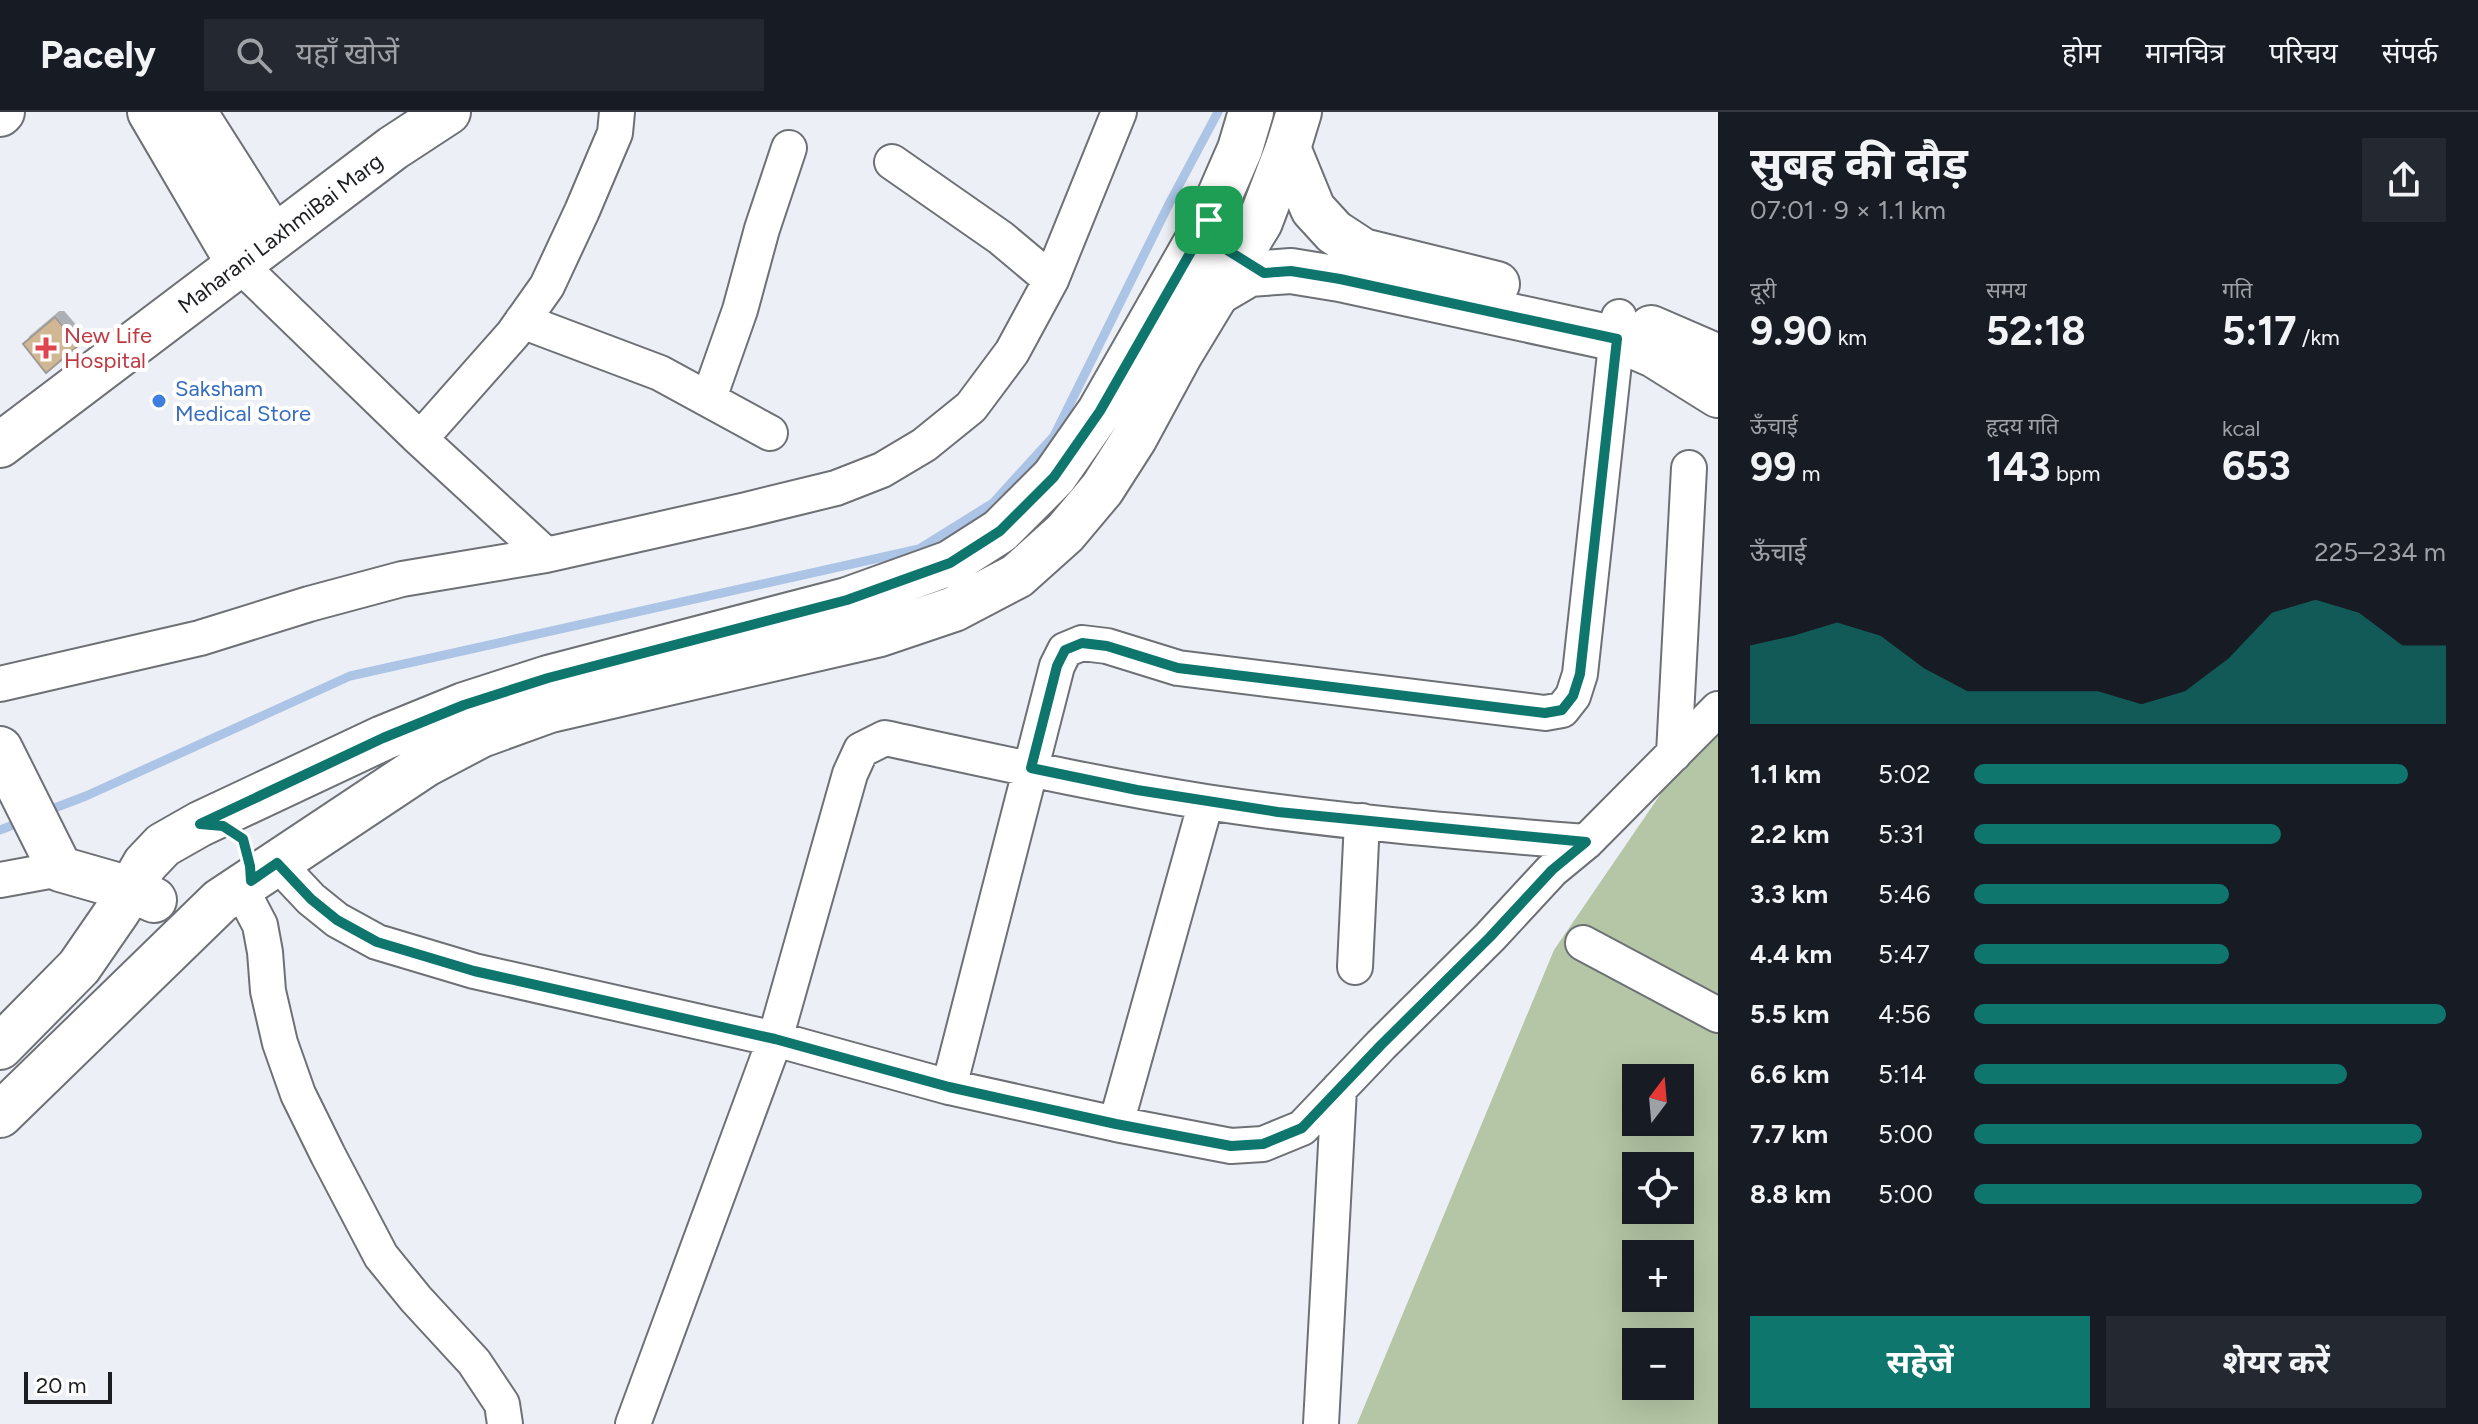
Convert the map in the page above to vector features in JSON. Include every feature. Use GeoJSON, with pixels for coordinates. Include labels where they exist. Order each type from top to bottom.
{"type":"FeatureCollection","features":[{"type":"Feature","properties":{"kind":"main road"},"geometry":{"type":"LineString","coordinates":[[150,112],[239,264]]}},
{"type":"Feature","properties":{"kind":"main road"},"geometry":{"type":"LineString","coordinates":[[194,112],[274,238]]}},
{"type":"Feature","properties":{"kind":"main road","name":"Maharani LaxhmiBai Marg"},"geometry":{"type":"LineString","coordinates":[[0,445],[393,148],[448,112]]}},
{"type":"Feature","properties":{"kind":"main road"},"geometry":{"type":"LineString","coordinates":[[0,1115],[220,901],[426,764],[481,735],[550,710],[880,634],[954,609],[1017,576],[1065,533],[1102,489],[1134,439],[1215,294],[1251,265],[1260,222],[1294,130]]}},
{"type":"Feature","properties":{"kind":"main road"},"geometry":{"type":"LineString","coordinates":[[1294,130],[1313,209],[1334,232],[1363,251],[1565,301],[1618,328],[1718,395]]}},
{"type":"Feature","properties":{"kind":"main road"},"geometry":{"type":"LineString","coordinates":[[0,1047],[79,967],[143,884],[163,845],[200,824],[383,738],[464,705],[605,662],[847,600],[950,563],[1000,531],[1054,477],[1100,411],[1209,220],[1246,131]]}},
{"type":"Feature","properties":{"kind":"main road"},"geometry":{"type":"LineString","coordinates":[[1209,220],[1224,248],[1251,265],[1618,328],[1644,325],[1718,357]]}},
{"type":"Feature","properties":{"kind":"main road"},"geometry":{"type":"LineString","coordinates":[[0,749],[60,869],[143,884],[165,908],[199,921]]}},
{"type":"Feature","properties":{"kind":"main road"},"geometry":{"type":"LineString","coordinates":[[200,824],[223,826],[243,839],[256,877]]}},
{"type":"Feature","properties":{"kind":"street"},"geometry":{"type":"LineString","coordinates":[[420,439],[513,334],[547,286],[615,133],[617,112]]}},
{"type":"Feature","properties":{"kind":"street"},"geometry":{"type":"LineString","coordinates":[[0,684],[200,638],[402,579],[546,555],[836,488],[882,470],[924,445],[971,407],[1012,352],[1051,280],[1110,118]]}},
{"type":"Feature","properties":{"kind":"street"},"geometry":{"type":"LineString","coordinates":[[709,398],[740,310],[789,148]]}},
{"type":"Feature","properties":{"kind":"street"},"geometry":{"type":"LineString","coordinates":[[892,162],[1001,238],[1051,280]]}},
{"type":"Feature","properties":{"kind":"street"},"geometry":{"type":"LineString","coordinates":[[239,264],[420,439],[546,555]]}},
{"type":"Feature","properties":{"kind":"street"},"geometry":{"type":"LineString","coordinates":[[522,321],[660,373],[770,433]]}},
{"type":"Feature","properties":{"kind":"street"},"geometry":{"type":"LineString","coordinates":[[949,1087],[1057,666],[1065,650],[1082,643],[1107,646],[1178,668],[1545,713],[1562,710],[1573,696],[1580,674],[1618,328]]}},
{"type":"Feature","properties":{"kind":"street"},"geometry":{"type":"LineString","coordinates":[[1674,754],[1689,468]]}},
{"type":"Feature","properties":{"kind":"street"},"geometry":{"type":"LineString","coordinates":[[505,1424],[502,1404],[474,1362],[381,1256],[298,1094],[280,1043],[268,991],[256,877],[311,899],[328,913],[377,942],[474,971],[775,1039],[949,1087],[1116,1124],[1231,1146],[1263,1144],[1302,1128],[1552,870],[1586,842],[1718,709]]}},
{"type":"Feature","properties":{"kind":"street"},"geometry":{"type":"LineString","coordinates":[[633,1424],[775,1039],[850,774],[861,750],[885,738],[1206,802],[1362,821],[1586,842]]}},
{"type":"Feature","properties":{"kind":"street"},"geometry":{"type":"LineString","coordinates":[[1116,1124],[1206,802]]}},
{"type":"Feature","properties":{"kind":"street"},"geometry":{"type":"LineString","coordinates":[[1355,967],[1362,821]]}},
{"type":"Feature","properties":{"kind":"street"},"geometry":{"type":"LineString","coordinates":[[0,880],[60,869]]}},
{"type":"Feature","properties":{"kind":"street"},"geometry":{"type":"LineString","coordinates":[[1583,943],[1718,1015]]}},
{"type":"Feature","properties":{"kind":"street"},"geometry":{"type":"LineString","coordinates":[[1321,1424],[1339,1089]]}},
{"type":"Feature","properties":{"kind":"green space"},"geometry":{"type":"Polygon","coordinates":[[[1718,710],[1718,1424],[1357,1424],[1554,950],[1718,710]]]}},
{"type":"Feature","properties":{"kind":"building"},"geometry":{"type":"Polygon","coordinates":[[[55,317],[79,345],[46,373],[23,344],[55,317]]]}},
{"type":"Feature","properties":{"kind":"waterway"},"geometry":{"type":"LineString","coordinates":[[44,812],[86,796],[350,676],[919,549],[993,503],[1054,436],[1218,112]]}},
{"type":"Feature","properties":{"kind":"waterway"},"geometry":{"type":"LineString","coordinates":[[0,830],[23,821]]}},
{"type":"Feature","properties":{"kind":"place","name":"New Life Hospital"},"geometry":{"type":"Point","coordinates":[46,348]}},
{"type":"Feature","properties":{"kind":"place","name":"Saksham Medical Store"},"geometry":{"type":"Point","coordinates":[159,401]}},
{"type":"Feature","properties":{"kind":"route"},"geometry":{"type":"LineString","coordinates":[[1209,220],[1224,248],[1264,273],[1291,271],[1340,279],[1617,339],[1580,674],[1573,696],[1562,710],[1545,713],[1178,668],[1107,646],[1082,643],[1065,650],[1057,666],[1031,768],[1137,790],[1278,812],[1586,842],[1552,870],[1302,1128],[1263,1144],[1231,1146],[949,1087],[775,1039],[474,971],[377,942],[337,920],[311,899],[277,863],[251,881],[243,839],[223,826],[200,824],[294,778],[464,705],[675,643],[847,600],[950,563],[1000,531],[1054,477],[1100,411],[1209,220]]}}]}
